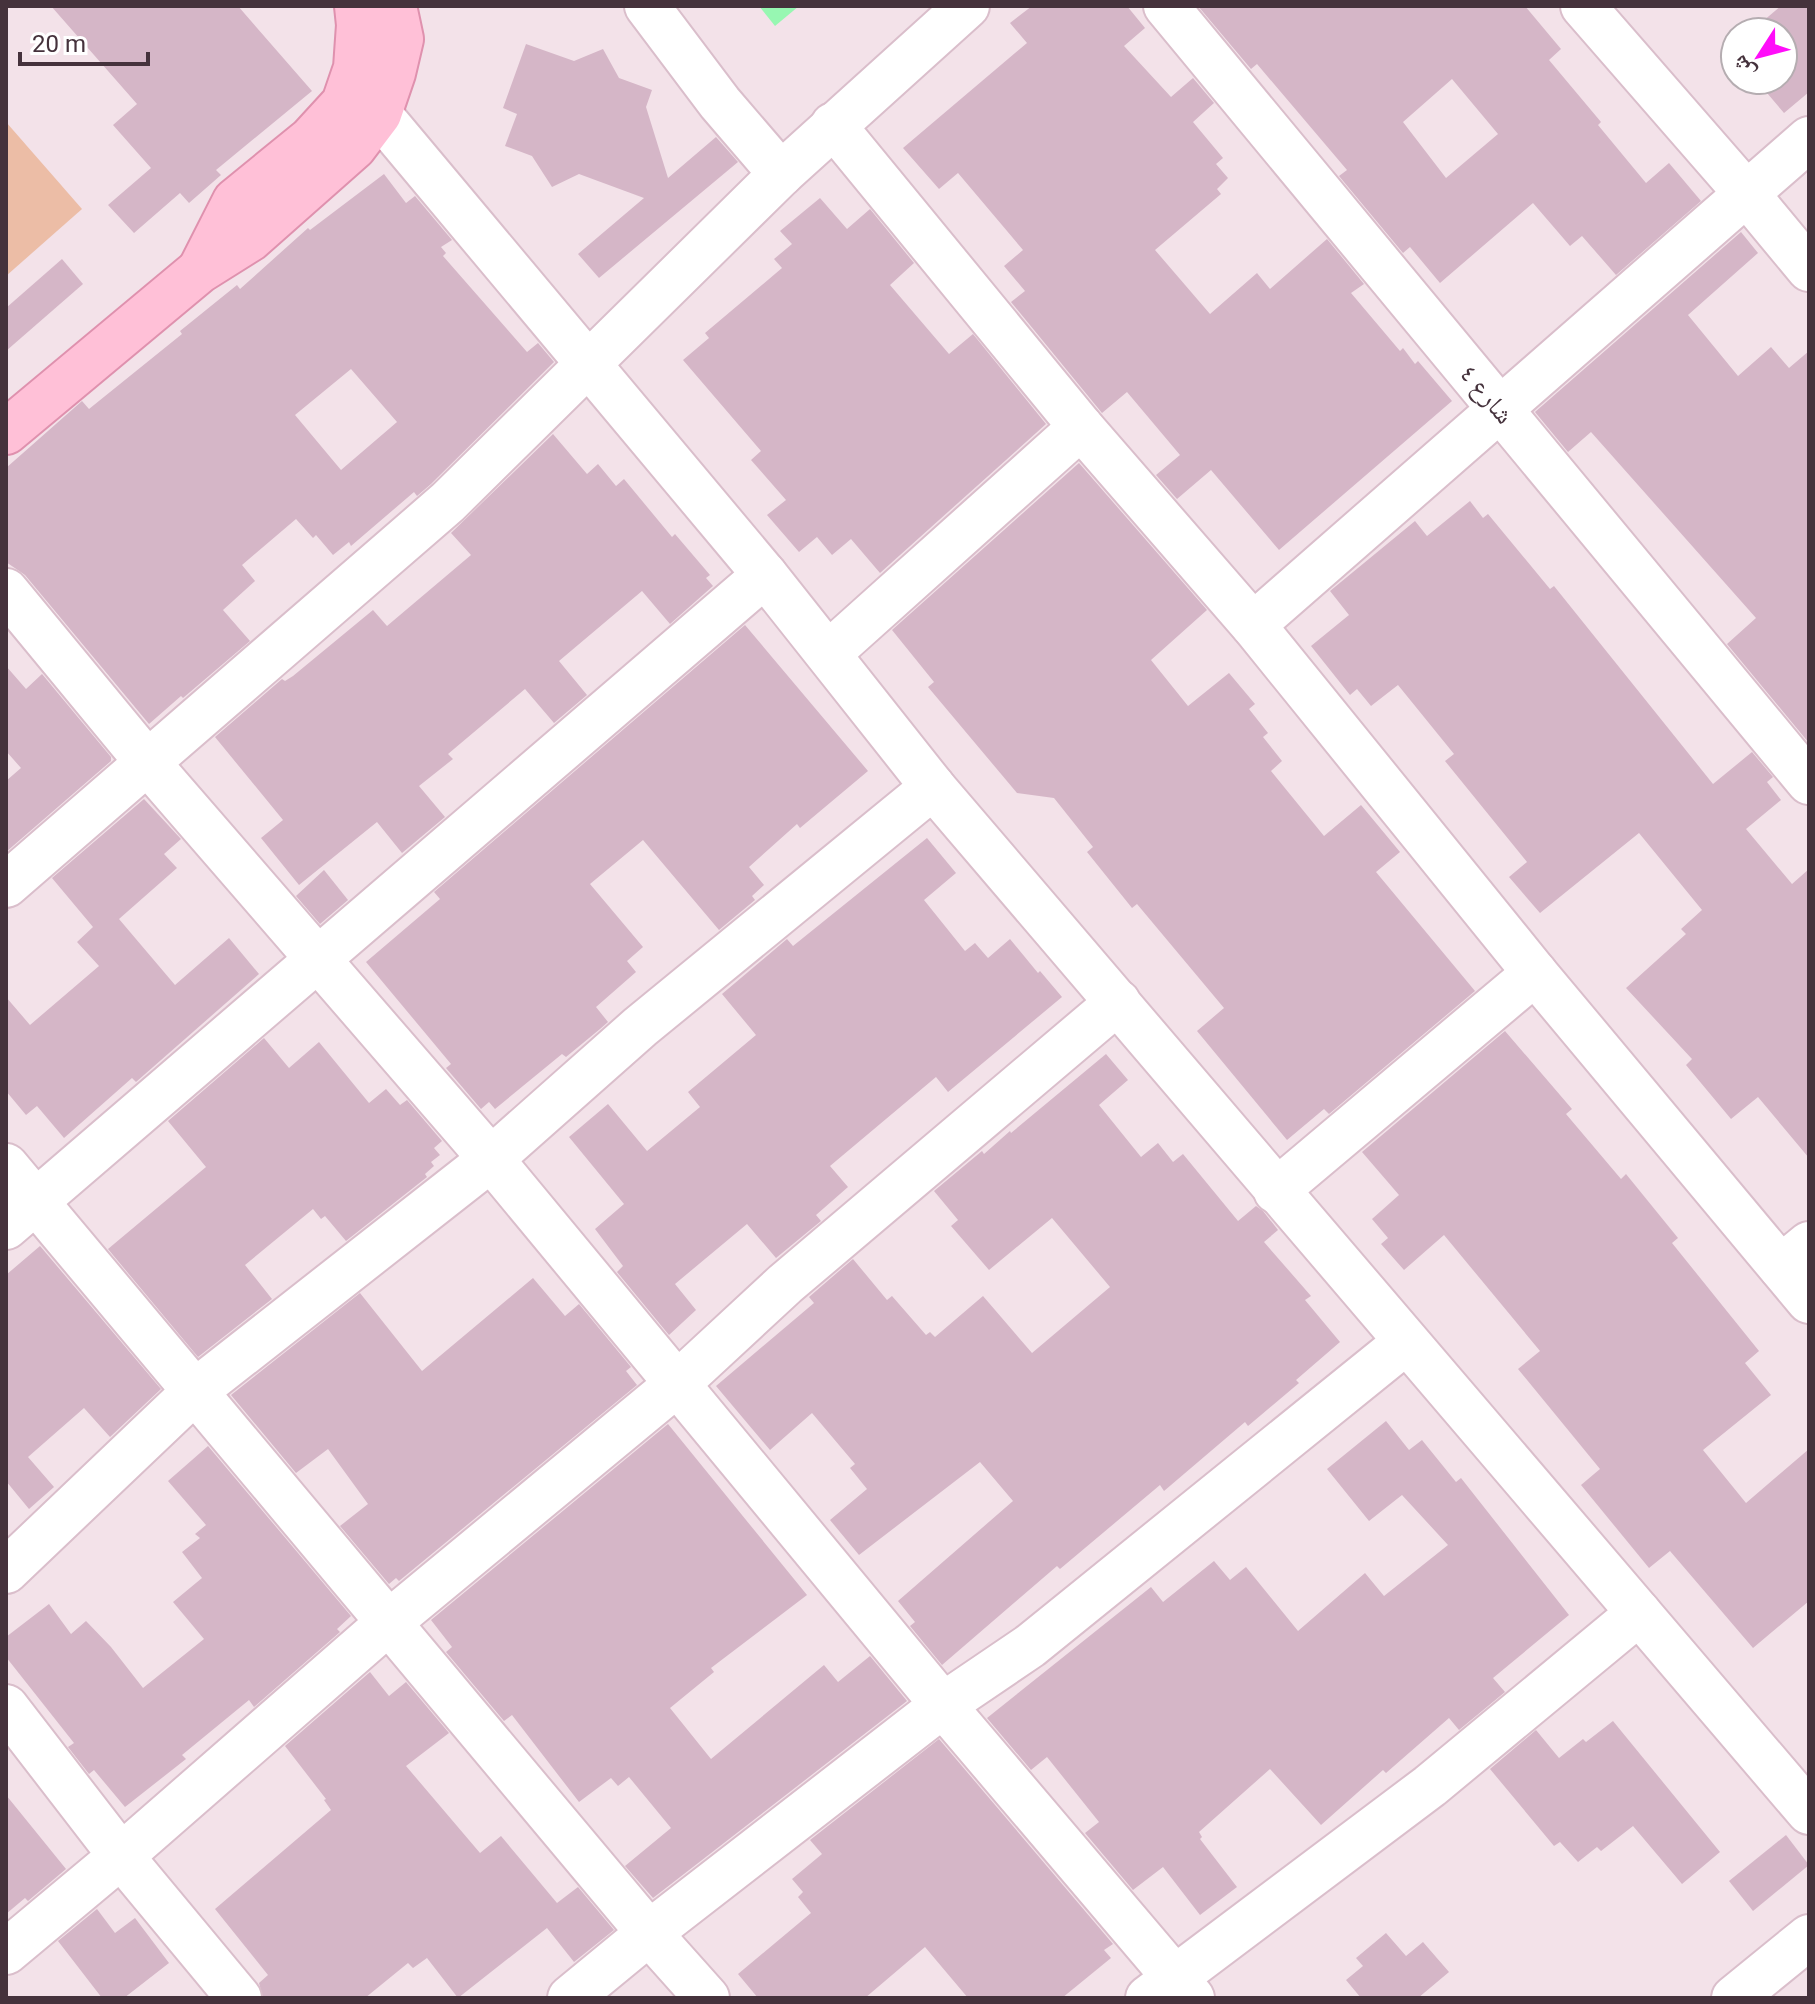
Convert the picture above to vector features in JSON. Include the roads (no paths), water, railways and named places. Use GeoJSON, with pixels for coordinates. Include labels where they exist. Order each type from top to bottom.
{"type":"FeatureCollection","features":[{"type":"Feature","properties":{"kind":"main road"},"geometry":{"type":"LineString","coordinates":[[199,271],[235,201],[311,139],[344,103],[356,68],[357,6]]}},
{"type":"Feature","properties":{"kind":"main road"},"geometry":{"type":"LineString","coordinates":[[6,432],[199,271],[250,239],[354,147],[379,114],[401,39],[394,6]]}},
{"type":"Feature","properties":{"kind":"street"},"geometry":{"type":"LineString","coordinates":[[647,6],[720,103],[781,174]]}},
{"type":"Feature","properties":{"kind":"street"},"geometry":{"type":"LineString","coordinates":[[6,885],[448,502],[781,174],[967,6]]}},
{"type":"Feature","properties":{"kind":"street","name":"شارع ٤"},"geometry":{"type":"LineString","coordinates":[[1166,6],[1809,782]]}},
{"type":"Feature","properties":{"kind":"street"},"geometry":{"type":"LineString","coordinates":[[1583,6],[1809,269]]}},
{"type":"Feature","properties":{"kind":"street"},"geometry":{"type":"LineString","coordinates":[[379,114],[765,575],[933,787],[1809,1812]]}},
{"type":"Feature","properties":{"kind":"street"},"geometry":{"type":"LineString","coordinates":[[833,125],[1081,427],[1253,625],[1535,973],[1795,1255],[1809,1301]]}},
{"type":"Feature","properties":{"kind":"street"},"geometry":{"type":"LineString","coordinates":[[1253,625],[1809,139]]}},
{"type":"Feature","properties":{"kind":"street"},"geometry":{"type":"LineString","coordinates":[[829,653],[1081,427]]}},
{"type":"Feature","properties":{"kind":"street"},"geometry":{"type":"LineString","coordinates":[[21,1214],[765,575]]}},
{"type":"Feature","properties":{"kind":"street"},"geometry":{"type":"LineString","coordinates":[[6,591],[148,763],[491,1159],[943,1705],[1171,1991],[1430,1786],[1639,1613]]}},
{"type":"Feature","properties":{"kind":"street"},"geometry":{"type":"LineString","coordinates":[[6,1571],[194,1392],[491,1159],[640,1027],[933,787]]}},
{"type":"Feature","properties":{"kind":"street"},"geometry":{"type":"LineString","coordinates":[[1276,1191],[1535,973]]}},
{"type":"Feature","properties":{"kind":"street"},"geometry":{"type":"LineString","coordinates":[[6,1952],[388,1623],[677,1384],[797,1274],[1118,1002]]}},
{"type":"Feature","properties":{"kind":"street"},"geometry":{"type":"LineString","coordinates":[[6,1166],[21,1214],[194,1392],[707,1998]]}},
{"type":"Feature","properties":{"kind":"street"},"geometry":{"type":"LineString","coordinates":[[570,1998],[943,1705],[1030,1646],[1406,1342]]}},
{"type":"Feature","properties":{"kind":"street"},"geometry":{"type":"LineString","coordinates":[[6,1707],[121,1856],[239,1998]]}},
{"type":"Feature","properties":{"kind":"street"},"geometry":{"type":"LineString","coordinates":[[1734,1998],[1809,1937]]}}]}
